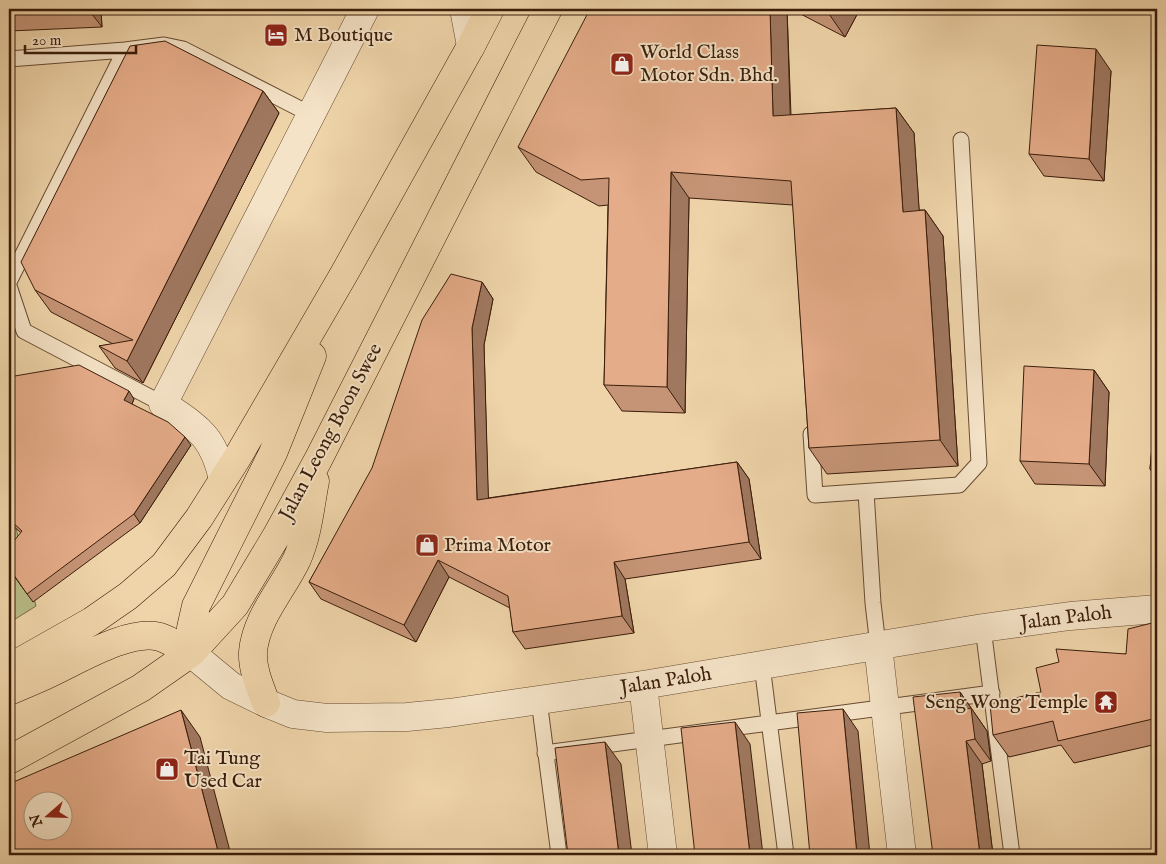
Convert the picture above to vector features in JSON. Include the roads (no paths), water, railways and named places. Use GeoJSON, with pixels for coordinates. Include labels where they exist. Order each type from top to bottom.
{"type":"FeatureCollection","features":[{"type":"Feature","properties":{"kind":"main road"},"geometry":{"type":"LineString","coordinates":[[9,668],[92,621],[128,596],[164,564],[198,518],[344,274],[490,9]]}},
{"type":"Feature","properties":{"kind":"main road","name":"Jalan Leong Boon Swee"},"geometry":{"type":"LineString","coordinates":[[9,760],[141,688],[191,653],[235,605],[277,535],[318,460],[548,9]]}},
{"type":"Feature","properties":{"kind":"main road"},"geometry":{"type":"LineString","coordinates":[[9,691],[95,651],[138,636],[159,637],[191,653],[191,628],[196,606],[273,453],[344,274]]}},
{"type":"Feature","properties":{"kind":"main road"},"geometry":{"type":"LineString","coordinates":[[266,703],[256,675],[253,652],[260,625],[296,560],[305,536],[318,460]]}},
{"type":"Feature","properties":{"kind":"street"},"geometry":{"type":"LineString","coordinates":[[223,478],[218,457],[208,440],[196,426],[163,404],[365,9]]}},
{"type":"Feature","properties":{"kind":"street"},"geometry":{"type":"LineString","coordinates":[[464,9],[471,46]]}},
{"type":"Feature","properties":{"kind":"street","name":"Jalan Paloh"},"geometry":{"type":"LineString","coordinates":[[191,653],[232,686],[292,714],[327,718],[407,718],[643,685],[983,628],[1070,616],[1157,609]]}},
{"type":"Feature","properties":{"kind":"street"},"geometry":{"type":"LineString","coordinates":[[878,646],[902,855]]}},
{"type":"Feature","properties":{"kind":"street"},"geometry":{"type":"LineString","coordinates":[[643,685],[662,855]]}},
{"type":"Feature","properties":{"kind":"lane"},"geometry":{"type":"LineString","coordinates":[[9,59],[164,45],[184,50],[312,115]]}},
{"type":"Feature","properties":{"kind":"lane"},"geometry":{"type":"LineString","coordinates":[[9,282],[125,50]]}},
{"type":"Feature","properties":{"kind":"lane"},"geometry":{"type":"LineString","coordinates":[[810,415],[815,495],[959,485],[979,463],[960,140]]}},
{"type":"Feature","properties":{"kind":"lane"},"geometry":{"type":"LineString","coordinates":[[9,286],[24,331],[163,404]]}},
{"type":"Feature","properties":{"kind":"lane"},"geometry":{"type":"LineString","coordinates":[[866,492],[873,603],[878,646]]}},
{"type":"Feature","properties":{"kind":"lane"},"geometry":{"type":"LineString","coordinates":[[983,628],[1012,855]]}},
{"type":"Feature","properties":{"kind":"lane"},"geometry":{"type":"LineString","coordinates":[[762,665],[786,855]]}},
{"type":"Feature","properties":{"kind":"lane"},"geometry":{"type":"LineString","coordinates":[[546,753],[992,693]]}},
{"type":"Feature","properties":{"kind":"lane"},"geometry":{"type":"LineString","coordinates":[[539,700],[559,855]]}},
{"type":"Feature","properties":{"kind":"place","name":"M Boutique"},"geometry":{"type":"Point","coordinates":[276,35]}},
{"type":"Feature","properties":{"kind":"place","name":"World Class Motor Sdn. Bhd."},"geometry":{"type":"Point","coordinates":[622,64]}},
{"type":"Feature","properties":{"kind":"place","name":"Prima Motor"},"geometry":{"type":"Point","coordinates":[427,545]}},
{"type":"Feature","properties":{"kind":"place","name":"Seng Wong Temple"},"geometry":{"type":"Point","coordinates":[1106,702]}},
{"type":"Feature","properties":{"kind":"place","name":"Tai Tung Used Car"},"geometry":{"type":"Point","coordinates":[167,769]}}]}
